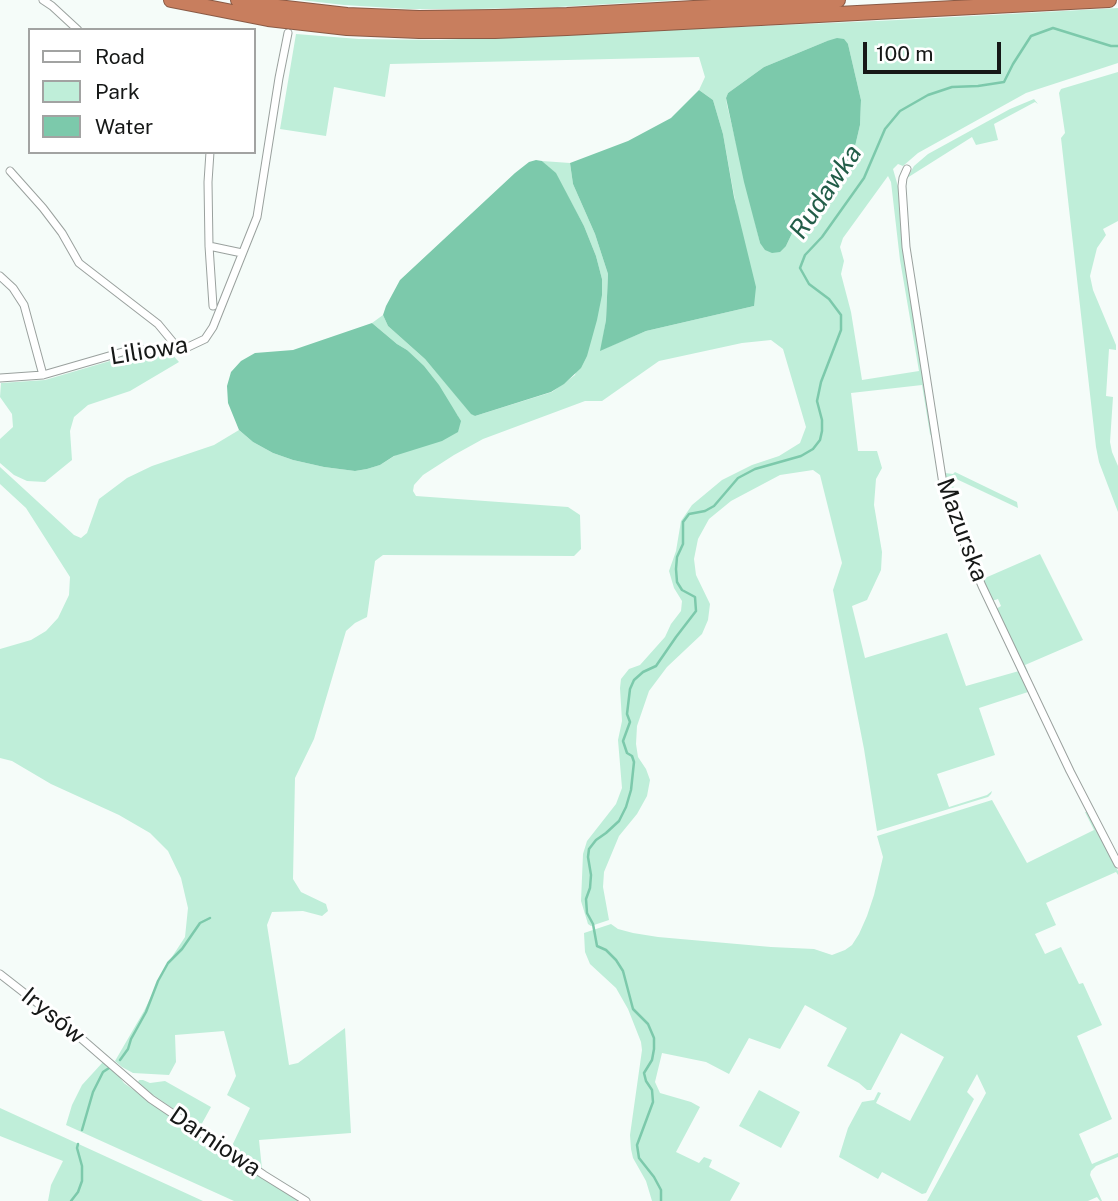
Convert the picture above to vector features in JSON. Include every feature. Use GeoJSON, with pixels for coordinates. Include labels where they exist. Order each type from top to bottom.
{"type":"FeatureCollection","features":[{"type":"Feature","properties":{"kind":"highway"},"geometry":{"type":"LineString","coordinates":[[171,0],[268,19],[347,28],[419,31],[567,28],[1110,0]]}},
{"type":"Feature","properties":{"kind":"highway"},"geometry":{"type":"LineString","coordinates":[[237,0],[347,15],[419,18],[555,15],[838,0]]}},
{"type":"Feature","properties":{"kind":"street"},"geometry":{"type":"LineString","coordinates":[[43,0],[76,28]]}},
{"type":"Feature","properties":{"kind":"street","name":"Liliowa"},"geometry":{"type":"LineString","coordinates":[[0,378],[43,375],[126,351],[188,347],[205,339],[210,333],[257,217],[288,33]]}},
{"type":"Feature","properties":{"kind":"street","name":"Liliowa"},"geometry":{"type":"LineString","coordinates":[[210,154],[209,246],[213,306]]}},
{"type":"Feature","properties":{"kind":"street","name":"Mazurska"},"geometry":{"type":"LineString","coordinates":[[907,169],[902,186],[906,247],[943,484],[982,586],[1070,771],[1118,864]]}},
{"type":"Feature","properties":{"kind":"street"},"geometry":{"type":"LineString","coordinates":[[10,171],[50,216],[79,263],[158,324],[177,347]]}},
{"type":"Feature","properties":{"kind":"street"},"geometry":{"type":"LineString","coordinates":[[209,246],[242,254]]}},
{"type":"Feature","properties":{"kind":"street"},"geometry":{"type":"LineString","coordinates":[[0,276],[24,305],[43,375]]}},
{"type":"Feature","properties":{"kind":"street","name":"Irysów"},"geometry":{"type":"LineString","coordinates":[[0,974],[128,1078]]}},
{"type":"Feature","properties":{"kind":"street","name":"Darniowa"},"geometry":{"type":"LineString","coordinates":[[128,1078],[151,1099],[306,1201]]}},
{"type":"Feature","properties":{"kind":"green space"},"geometry":{"type":"Polygon","coordinates":[[[300,0],[678,0],[557,7],[408,9],[300,0]]]}},
{"type":"Feature","properties":{"kind":"green space"},"geometry":{"type":"Polygon","coordinates":[[[1118,8],[1118,63],[1026,93],[918,153],[903,166],[898,164],[893,169],[899,190],[932,437],[922,385],[851,393],[858,451],[877,451],[882,468],[876,479],[874,505],[882,552],[881,570],[867,600],[852,606],[865,658],[947,633],[966,686],[1019,671],[1028,692],[979,708],[995,755],[937,774],[949,807],[992,791],[991,794],[877,831],[833,590],[842,563],[820,475],[813,470],[780,475],[731,501],[709,519],[698,539],[694,559],[696,575],[710,604],[708,620],[702,634],[667,667],[649,691],[637,726],[636,744],[638,757],[650,780],[647,796],[637,814],[619,836],[604,872],[603,887],[609,920],[591,926],[588,924],[581,901],[583,854],[587,841],[616,804],[622,788],[618,740],[622,721],[621,679],[629,669],[640,665],[665,637],[681,611],[682,601],[674,588],[669,571],[676,551],[681,521],[692,505],[722,480],[752,465],[779,456],[800,443],[806,427],[783,349],[771,340],[742,343],[659,361],[602,401],[585,401],[483,439],[423,475],[414,485],[416,496],[568,507],[580,515],[581,549],[574,556],[383,555],[375,561],[367,617],[346,631],[314,739],[295,778],[293,879],[301,892],[326,904],[328,911],[322,916],[303,911],[272,912],[267,925],[289,1065],[298,1063],[345,1028],[351,1133],[259,1140],[262,1169],[231,1148],[250,1108],[227,1095],[236,1076],[224,1031],[175,1035],[176,1062],[169,1075],[133,1073],[115,1061],[185,937],[188,908],[181,878],[168,851],[150,833],[119,815],[51,784],[12,761],[0,758],[0,649],[31,640],[46,631],[58,618],[69,595],[70,577],[26,508],[0,484],[0,467],[74,535],[81,538],[87,533],[99,499],[127,478],[152,466],[214,445],[239,430],[253,442],[293,460],[355,471],[380,465],[458,416],[407,350],[372,323],[383,315],[388,326],[425,359],[475,416],[552,392],[575,375],[602,279],[584,226],[555,173],[542,161],[570,163],[573,184],[595,234],[608,274],[606,320],[601,350],[646,331],[754,306],[723,134],[713,100],[699,90],[705,77],[699,57],[390,64],[385,97],[334,87],[326,136],[280,129],[296,34],[359,39],[438,40],[1118,8]],[[827,41],[764,67],[728,93],[726,98],[760,243],[786,246],[806,211],[839,178],[853,155],[860,125],[861,100],[848,44],[827,41]],[[888,176],[843,238],[840,247],[844,261],[841,274],[851,312],[862,380],[919,371],[888,176]]]}},
{"type":"Feature","properties":{"kind":"green space"},"geometry":{"type":"Polygon","coordinates":[[[1118,72],[1118,221],[1103,229],[1106,235],[1097,248],[1090,276],[1093,290],[1116,345],[1116,350],[1109,349],[1106,396],[1113,397],[1110,442],[1118,466],[1118,512],[1096,447],[1061,138],[1065,133],[1059,93],[1061,89],[1118,72]]]}},
{"type":"Feature","properties":{"kind":"green space"},"geometry":{"type":"Polygon","coordinates":[[[1034,99],[1038,104],[1035,102],[994,124],[998,140],[976,145],[972,137],[907,178],[914,166],[928,154],[1010,109],[1034,99]]]}},
{"type":"Feature","properties":{"kind":"green space"},"geometry":{"type":"Polygon","coordinates":[[[160,351],[171,353],[179,362],[130,391],[88,405],[74,417],[70,431],[72,460],[45,482],[27,481],[14,475],[0,463],[0,439],[13,427],[12,414],[0,397],[1,383],[45,380],[127,356],[160,351]]]}},
{"type":"Feature","properties":{"kind":"green space"},"geometry":{"type":"Polygon","coordinates":[[[955,472],[1017,502],[1018,508],[950,476],[966,527],[961,529],[946,485],[945,473],[955,472]]]}},
{"type":"Feature","properties":{"kind":"green space"},"geometry":{"type":"Polygon","coordinates":[[[1040,554],[1083,640],[1025,665],[1026,672],[996,609],[1001,606],[998,599],[992,601],[978,571],[981,570],[985,578],[1040,554]]]}},
{"type":"Feature","properties":{"kind":"green space"},"geometry":{"type":"Polygon","coordinates":[[[992,800],[1027,863],[1094,830],[1087,812],[1118,871],[1118,875],[1116,872],[1046,903],[1056,925],[1035,934],[1045,954],[1061,947],[1079,984],[1083,983],[1102,1025],[1077,1036],[1112,1119],[1079,1134],[1092,1164],[1118,1153],[1118,1157],[1096,1166],[1091,1171],[1090,1175],[1102,1201],[1097,1197],[1088,1201],[927,1201],[986,1093],[977,1074],[967,1092],[974,1099],[926,1193],[922,1194],[882,1172],[878,1179],[839,1157],[848,1128],[862,1102],[874,1100],[878,1092],[881,1093],[876,1103],[910,1121],[944,1057],[901,1033],[871,1090],[867,1090],[827,1066],[847,1028],[805,1005],[780,1049],[749,1038],[729,1074],[706,1062],[662,1053],[655,1082],[660,1093],[700,1107],[676,1152],[699,1163],[704,1157],[712,1160],[709,1167],[740,1183],[730,1201],[652,1201],[646,1181],[633,1158],[630,1135],[641,1042],[616,988],[590,964],[585,952],[584,933],[611,924],[618,929],[658,937],[814,949],[832,955],[852,945],[867,916],[883,857],[877,836],[992,800]]]}},
{"type":"Feature","properties":{"kind":"green space"},"geometry":{"type":"Polygon","coordinates":[[[103,1062],[142,1096],[301,1201],[234,1201],[66,1125],[82,1085],[103,1062]]]}},
{"type":"Feature","properties":{"kind":"green space"},"geometry":{"type":"Polygon","coordinates":[[[139,1080],[150,1083],[165,1081],[211,1107],[200,1127],[137,1084],[139,1080]]]}},
{"type":"Feature","properties":{"kind":"green space"},"geometry":{"type":"Polygon","coordinates":[[[759,1090],[800,1112],[781,1148],[739,1126],[759,1090]]]}},
{"type":"Feature","properties":{"kind":"green space"},"geometry":{"type":"Polygon","coordinates":[[[0,1108],[203,1201],[48,1201],[51,1185],[63,1161],[0,1136],[0,1108]]]}},
{"type":"Feature","properties":{"kind":"water"},"geometry":{"type":"Polygon","coordinates":[[[837,38],[844,39],[848,44],[861,100],[860,125],[853,155],[839,178],[806,211],[786,246],[780,252],[772,253],[765,250],[760,243],[726,98],[728,93],[764,67],[837,38]]]}},
{"type":"Feature","properties":{"kind":"water"},"geometry":{"type":"Polygon","coordinates":[[[699,90],[713,100],[723,134],[734,197],[756,287],[754,306],[646,331],[600,351],[606,320],[608,274],[595,234],[573,184],[570,163],[628,141],[671,118],[699,90]]]}},
{"type":"Feature","properties":{"kind":"water"},"geometry":{"type":"Polygon","coordinates":[[[536,160],[542,161],[556,173],[584,226],[596,256],[602,279],[597,320],[581,368],[564,384],[551,392],[475,416],[425,359],[388,326],[383,315],[400,280],[515,173],[536,160]]]}},
{"type":"Feature","properties":{"kind":"water"},"geometry":{"type":"Polygon","coordinates":[[[372,323],[407,350],[439,385],[461,421],[458,432],[442,441],[394,456],[380,465],[355,471],[324,467],[273,453],[239,430],[228,403],[227,386],[231,372],[241,361],[255,353],[293,350],[372,323]]]}},
{"type":"Feature","properties":{"kind":"waterway","name":"Rudawka"},"geometry":{"type":"LineString","coordinates":[[661,1201],[661,1190],[639,1158],[637,1145],[653,1102],[652,1090],[644,1073],[652,1060],[654,1038],[648,1024],[633,1009],[623,971],[606,950],[597,946],[593,924],[587,913],[586,899],[591,875],[589,849],[619,821],[631,790],[634,762],[623,741],[630,722],[627,714],[630,689],[634,680],[643,672],[656,666],[696,611],[695,597],[682,590],[677,582],[677,557],[683,544],[683,522],[689,514],[714,506],[738,478],[755,469],[801,456],[813,449],[820,440],[822,420],[817,401],[821,382],[841,330],[841,315],[829,299],[809,284],[800,268],[805,255],[822,237],[864,178],[885,129],[900,111],[928,95],[952,87],[1004,82],[1031,36],[1053,28],[1118,46]]}},
{"type":"Feature","properties":{"kind":"waterway"},"geometry":{"type":"LineString","coordinates":[[120,1060],[128,1049],[168,963],[182,949],[200,923],[210,918]]}},
{"type":"Feature","properties":{"kind":"waterway"},"geometry":{"type":"LineString","coordinates":[[82,1130],[93,1092],[103,1072],[109,1068]]}},
{"type":"Feature","properties":{"kind":"waterway"},"geometry":{"type":"LineString","coordinates":[[71,1201],[82,1181],[78,1144]]}}]}
